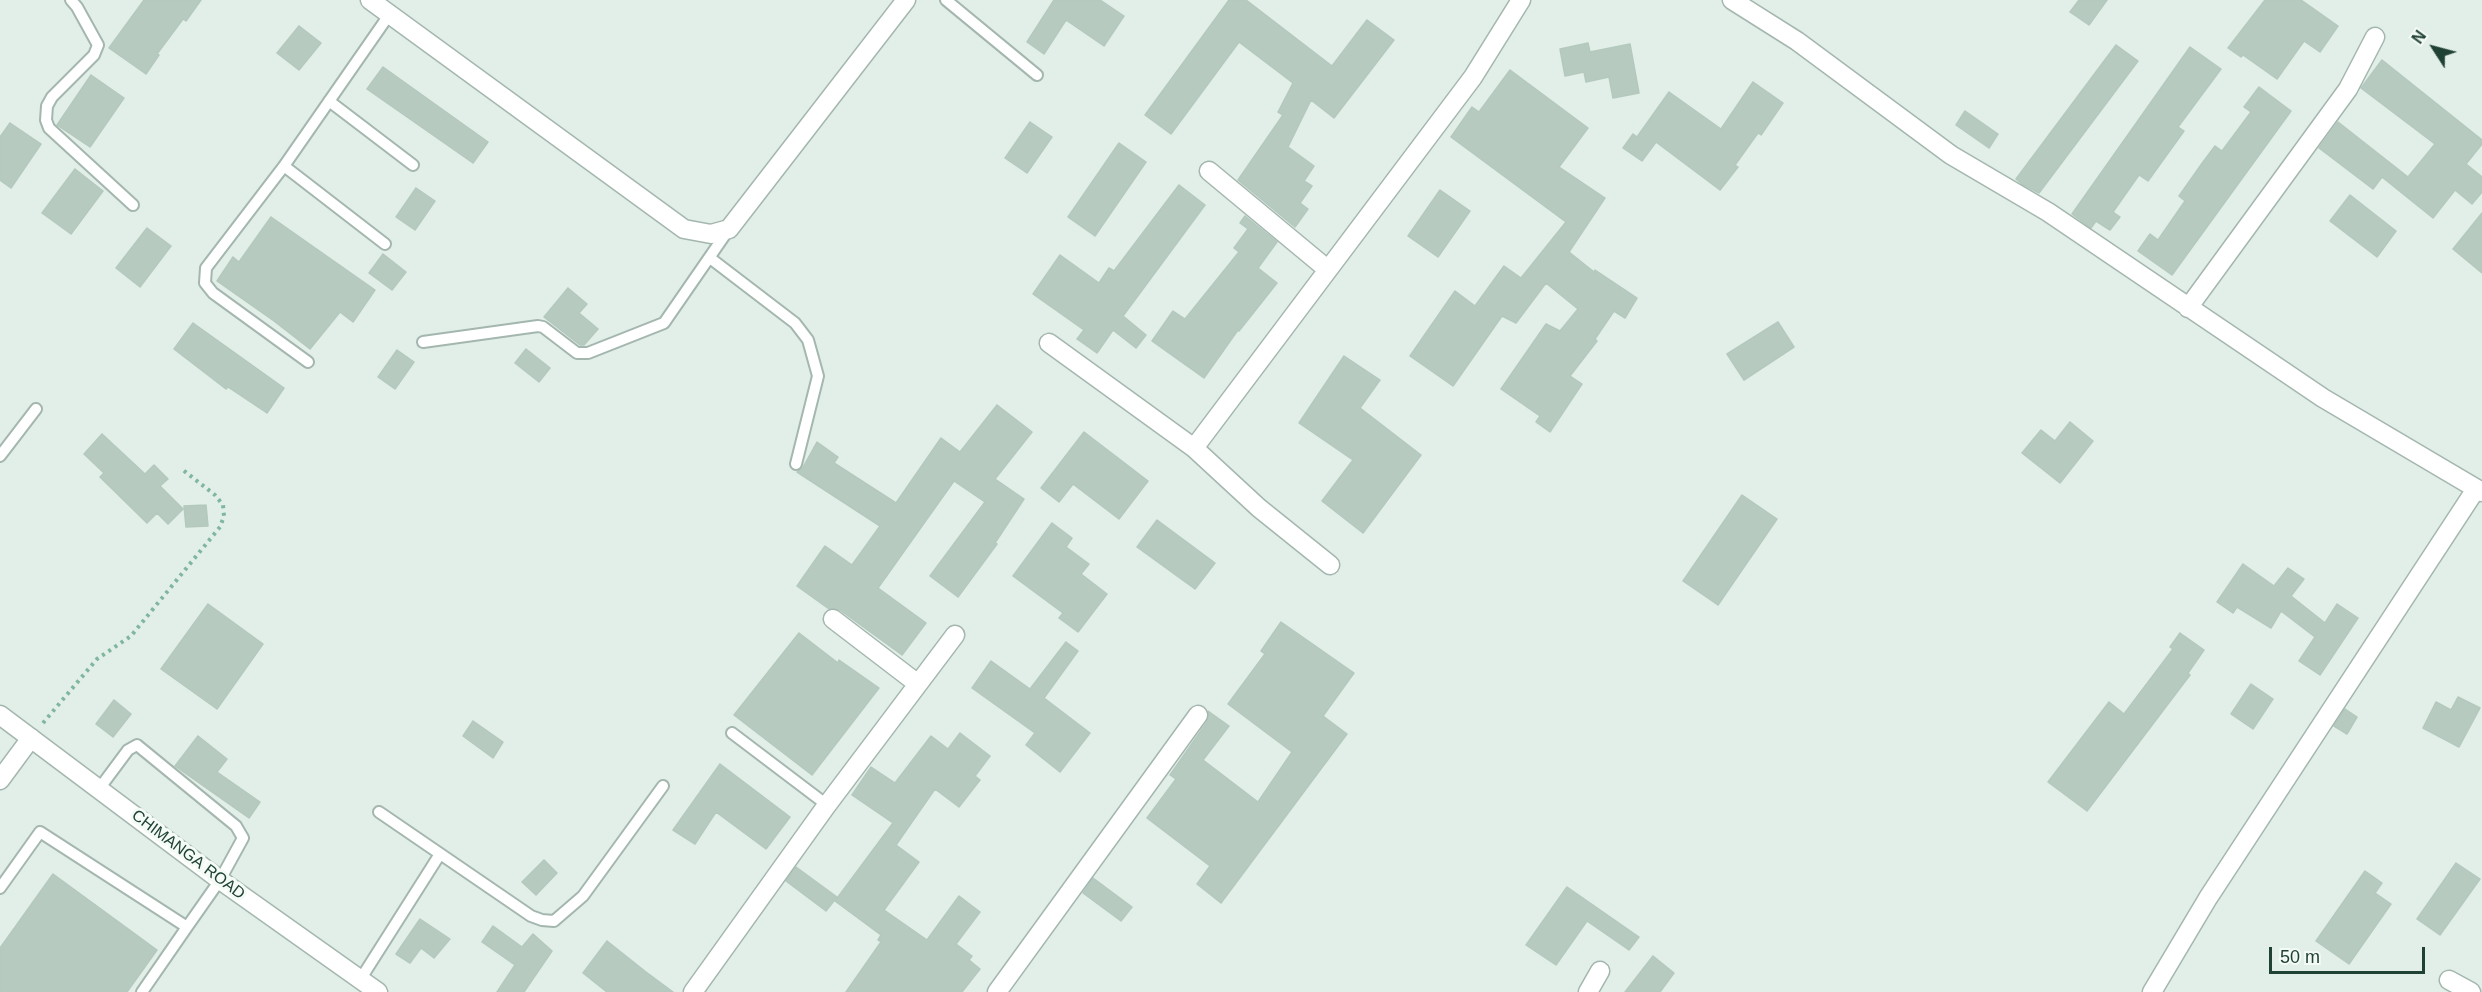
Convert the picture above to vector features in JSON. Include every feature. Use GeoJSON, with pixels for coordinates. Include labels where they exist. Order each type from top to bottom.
{"type":"FeatureCollection","features":[{"type":"Feature","properties":{"kind":"street"},"geometry":{"type":"LineString","coordinates":[[370,0],[684,229],[711,234],[729,229],[906,0]]}},
{"type":"Feature","properties":{"kind":"street"},"geometry":{"type":"LineString","coordinates":[[1194,448],[1473,77],[1521,0]]}},
{"type":"Feature","properties":{"kind":"street"},"geometry":{"type":"LineString","coordinates":[[1732,0],[1797,41],[1952,155],[2048,212],[2323,398],[2479,490],[2208,898],[2152,992]]}},
{"type":"Feature","properties":{"kind":"street"},"geometry":{"type":"LineString","coordinates":[[2188,308],[2348,88],[2375,37]]}},
{"type":"Feature","properties":{"kind":"street"},"geometry":{"type":"LineString","coordinates":[[1209,171],[1328,269]]}},
{"type":"Feature","properties":{"kind":"street"},"geometry":{"type":"LineString","coordinates":[[1050,343],[1194,448],[1259,508],[1330,565]]}},
{"type":"Feature","properties":{"kind":"street"},"geometry":{"type":"LineString","coordinates":[[833,619],[918,684]]}},
{"type":"Feature","properties":{"kind":"street"},"geometry":{"type":"LineString","coordinates":[[693,992],[827,805],[955,635]]}},
{"type":"Feature","properties":{"kind":"street","name":"CHIMANGA ROAD"},"geometry":{"type":"LineString","coordinates":[[0,715],[220,880],[378,992]]}},
{"type":"Feature","properties":{"kind":"street"},"geometry":{"type":"LineString","coordinates":[[997,992],[1198,715]]}},
{"type":"Feature","properties":{"kind":"street"},"geometry":{"type":"LineString","coordinates":[[0,780],[31,738]]}},
{"type":"Feature","properties":{"kind":"street"},"geometry":{"type":"LineString","coordinates":[[1588,992],[1600,971]]}},
{"type":"Feature","properties":{"kind":"street"},"geometry":{"type":"LineString","coordinates":[[2449,980],[2471,992]]}},
{"type":"Feature","properties":{"kind":"lane"},"geometry":{"type":"LineString","coordinates":[[71,0],[98,45],[94,55],[52,97],[46,106],[46,120],[49,128],[133,205]]}},
{"type":"Feature","properties":{"kind":"lane"},"geometry":{"type":"LineString","coordinates":[[946,0],[1036,75]]}},
{"type":"Feature","properties":{"kind":"lane"},"geometry":{"type":"LineString","coordinates":[[308,362],[213,293],[205,283],[206,268],[284,166],[389,15]]}},
{"type":"Feature","properties":{"kind":"lane"},"geometry":{"type":"LineString","coordinates":[[329,101],[413,165]]}},
{"type":"Feature","properties":{"kind":"lane"},"geometry":{"type":"LineString","coordinates":[[284,166],[385,244]]}},
{"type":"Feature","properties":{"kind":"lane"},"geometry":{"type":"LineString","coordinates":[[423,342],[538,326],[543,327],[577,353],[588,354],[664,323],[729,229]]}},
{"type":"Feature","properties":{"kind":"lane"},"geometry":{"type":"LineString","coordinates":[[710,258],[795,323],[808,340],[818,376],[796,464]]}},
{"type":"Feature","properties":{"kind":"lane"},"geometry":{"type":"LineString","coordinates":[[0,456],[36,409]]}},
{"type":"Feature","properties":{"kind":"lane"},"geometry":{"type":"LineString","coordinates":[[732,733],[827,805]]}},
{"type":"Feature","properties":{"kind":"lane"},"geometry":{"type":"LineString","coordinates":[[99,789],[128,750],[137,745],[236,826],[243,838],[220,880],[142,992]]}},
{"type":"Feature","properties":{"kind":"lane"},"geometry":{"type":"LineString","coordinates":[[379,812],[531,916],[554,921],[583,896],[663,786]]}},
{"type":"Feature","properties":{"kind":"lane"},"geometry":{"type":"LineString","coordinates":[[0,888],[40,832],[187,927]]}},
{"type":"Feature","properties":{"kind":"lane"},"geometry":{"type":"LineString","coordinates":[[360,980],[440,854]]}},
{"type":"Feature","properties":{"kind":"path"},"geometry":{"type":"LineString","coordinates":[[31,738],[97,659],[131,636],[220,527],[224,516],[223,505],[215,495],[183,470]]}},
{"type":"Feature","properties":{"kind":"building"},"geometry":{"type":"Polygon","coordinates":[[[144,0],[201,0],[186,21],[183,19],[157,54],[159,55],[146,74],[109,48],[144,0]]]}},
{"type":"Feature","properties":{"kind":"building"},"geometry":{"type":"Polygon","coordinates":[[[1054,0],[1100,0],[1124,16],[1104,46],[1066,20],[1044,54],[1027,42],[1054,0]]]}},
{"type":"Feature","properties":{"kind":"building"},"geometry":{"type":"Polygon","coordinates":[[[1229,0],[1246,0],[1332,66],[1367,20],[1394,40],[1334,118],[1311,100],[1288,147],[1314,166],[1304,181],[1312,186],[1300,203],[1308,209],[1295,227],[1238,180],[1283,115],[1278,112],[1293,83],[1239,42],[1171,134],[1145,115],[1229,0]]]}},
{"type":"Feature","properties":{"kind":"building"},"geometry":{"type":"Polygon","coordinates":[[[2079,0],[2107,0],[2089,25],[2070,12],[2079,0]]]}},
{"type":"Feature","properties":{"kind":"building"},"geometry":{"type":"Polygon","coordinates":[[[2265,0],[2301,0],[2338,26],[2320,52],[2304,41],[2277,79],[2243,55],[2241,57],[2228,48],[2265,0]]]}},
{"type":"Feature","properties":{"kind":"building"},"geometry":{"type":"Polygon","coordinates":[[[299,26],[321,43],[299,70],[277,53],[299,26]]]}},
{"type":"Feature","properties":{"kind":"building"},"geometry":{"type":"Polygon","coordinates":[[[1588,43],[1590,52],[1630,44],[1639,93],[1613,98],[1609,77],[1586,82],[1584,72],[1565,76],[1560,49],[1588,43]]]}},
{"type":"Feature","properties":{"kind":"building"},"geometry":{"type":"Polygon","coordinates":[[[2116,45],[2138,61],[2039,193],[2022,184],[2016,179],[2116,45]]]}},
{"type":"Feature","properties":{"kind":"building"},"geometry":{"type":"Polygon","coordinates":[[[2190,47],[2221,69],[2178,127],[2184,131],[2148,181],[2139,175],[2113,212],[2120,217],[2110,230],[2096,221],[2091,228],[2072,214],[2190,47]]]}},
{"type":"Feature","properties":{"kind":"building"},"geometry":{"type":"Polygon","coordinates":[[[2382,60],[2482,140],[2482,144],[2466,164],[2482,177],[2482,192],[2472,204],[2455,190],[2433,218],[2382,177],[2373,189],[2319,148],[2338,122],[2408,177],[2435,144],[2361,88],[2382,60]]]}},
{"type":"Feature","properties":{"kind":"building"},"geometry":{"type":"Polygon","coordinates":[[[383,67],[488,142],[473,163],[367,89],[383,67]]]}},
{"type":"Feature","properties":{"kind":"building"},"geometry":{"type":"Polygon","coordinates":[[[1510,70],[1588,128],[1559,167],[1605,198],[1569,252],[1594,272],[1595,270],[1637,298],[1625,318],[1614,311],[1595,339],[1597,341],[1570,376],[1582,384],[1550,432],[1536,422],[1540,416],[1501,389],[1546,324],[1560,331],[1578,309],[1546,283],[1516,323],[1502,316],[1453,386],[1410,356],[1455,291],[1475,306],[1504,266],[1521,278],[1566,222],[1451,137],[1472,107],[1479,112],[1510,70]]]}},
{"type":"Feature","properties":{"kind":"building"},"geometry":{"type":"Polygon","coordinates":[[[91,75],[124,98],[90,147],[57,125],[91,75]]]}},
{"type":"Feature","properties":{"kind":"building"},"geometry":{"type":"Polygon","coordinates":[[[1753,82],[1783,103],[1761,135],[1758,133],[1735,165],[1738,167],[1720,190],[1656,142],[1642,161],[1623,148],[1633,134],[1637,137],[1669,92],[1721,129],[1753,82]]]}},
{"type":"Feature","properties":{"kind":"building"},"geometry":{"type":"Polygon","coordinates":[[[2259,87],[2291,111],[2172,275],[2138,251],[2150,234],[2158,240],[2185,201],[2179,196],[2203,162],[2215,146],[2222,151],[2251,112],[2244,107],[2259,87]]]}},
{"type":"Feature","properties":{"kind":"building"},"geometry":{"type":"Polygon","coordinates":[[[1965,111],[1998,134],[1989,148],[1956,125],[1965,111]]]}},
{"type":"Feature","properties":{"kind":"building"},"geometry":{"type":"Polygon","coordinates":[[[1030,122],[1052,137],[1027,173],[1005,158],[1030,122]]]}},
{"type":"Feature","properties":{"kind":"building"},"geometry":{"type":"Polygon","coordinates":[[[10,123],[41,144],[11,188],[0,180],[0,137],[10,123]]]}},
{"type":"Feature","properties":{"kind":"building"},"geometry":{"type":"Polygon","coordinates":[[[1119,143],[1146,162],[1095,236],[1068,217],[1119,143]]]}},
{"type":"Feature","properties":{"kind":"building"},"geometry":{"type":"Polygon","coordinates":[[[75,169],[103,191],[71,234],[42,213],[75,169]]]}},
{"type":"Feature","properties":{"kind":"building"},"geometry":{"type":"Polygon","coordinates":[[[1179,185],[1205,205],[1123,316],[1146,335],[1136,348],[1113,330],[1097,353],[1077,339],[1084,330],[1033,294],[1060,255],[1099,283],[1109,268],[1114,271],[1179,185]]]}},
{"type":"Feature","properties":{"kind":"building"},"geometry":{"type":"Polygon","coordinates":[[[416,188],[435,201],[415,230],[396,217],[416,188]]]}},
{"type":"Feature","properties":{"kind":"building"},"geometry":{"type":"Polygon","coordinates":[[[1440,190],[1470,211],[1438,257],[1408,236],[1440,190]]]}},
{"type":"Feature","properties":{"kind":"building"},"geometry":{"type":"Polygon","coordinates":[[[2350,195],[2396,231],[2377,257],[2330,221],[2350,195]]]}},
{"type":"Feature","properties":{"kind":"building"},"geometry":{"type":"Polygon","coordinates":[[[2482,213],[2482,273],[2453,249],[2482,213]]]}},
{"type":"Feature","properties":{"kind":"building"},"geometry":{"type":"Polygon","coordinates":[[[1245,216],[1277,242],[1258,268],[1277,283],[1238,330],[1204,378],[1152,341],[1173,311],[1185,319],[1239,252],[1234,248],[1248,229],[1240,223],[1245,216]]]}},
{"type":"Feature","properties":{"kind":"building"},"geometry":{"type":"Polygon","coordinates":[[[271,217],[375,290],[353,322],[340,312],[310,349],[217,281],[233,257],[239,262],[271,217]]]}},
{"type":"Feature","properties":{"kind":"building"},"geometry":{"type":"Polygon","coordinates":[[[147,228],[171,246],[140,287],[116,268],[147,228]]]}},
{"type":"Feature","properties":{"kind":"building"},"geometry":{"type":"Polygon","coordinates":[[[383,254],[406,272],[392,290],[369,273],[383,254]]]}},
{"type":"Feature","properties":{"kind":"building"},"geometry":{"type":"Polygon","coordinates":[[[568,288],[587,304],[579,313],[598,329],[584,345],[580,345],[544,317],[568,288]]]}},
{"type":"Feature","properties":{"kind":"building"},"geometry":{"type":"Polygon","coordinates":[[[1778,322],[1794,347],[1744,380],[1727,354],[1778,322]]]}},
{"type":"Feature","properties":{"kind":"building"},"geometry":{"type":"Polygon","coordinates":[[[193,323],[284,388],[267,413],[228,387],[226,389],[174,349],[193,323]]]}},
{"type":"Feature","properties":{"kind":"building"},"geometry":{"type":"Polygon","coordinates":[[[526,349],[550,368],[539,382],[515,363],[526,349]]]}},
{"type":"Feature","properties":{"kind":"building"},"geometry":{"type":"Polygon","coordinates":[[[397,350],[414,362],[395,389],[378,377],[397,350]]]}},
{"type":"Feature","properties":{"kind":"building"},"geometry":{"type":"Polygon","coordinates":[[[1344,356],[1380,380],[1360,408],[1421,455],[1363,533],[1322,501],[1353,460],[1299,423],[1344,356]]]}},
{"type":"Feature","properties":{"kind":"building"},"geometry":{"type":"Polygon","coordinates":[[[997,405],[1032,432],[995,479],[1024,499],[995,543],[997,544],[958,597],[930,576],[985,502],[954,481],[878,588],[926,623],[902,655],[840,610],[829,609],[797,586],[825,546],[852,565],[880,526],[797,472],[802,469],[817,442],[838,457],[834,463],[896,503],[941,438],[960,452],[997,405]]]}},
{"type":"Feature","properties":{"kind":"building"},"geometry":{"type":"Polygon","coordinates":[[[2070,422],[2093,441],[2060,483],[2022,453],[2041,430],[2055,441],[2070,422]]]}},
{"type":"Feature","properties":{"kind":"building"},"geometry":{"type":"Polygon","coordinates":[[[1084,432],[1148,481],[1119,519],[1073,484],[1059,502],[1041,488],[1084,432]]]}},
{"type":"Feature","properties":{"kind":"building"},"geometry":{"type":"Polygon","coordinates":[[[102,434],[145,474],[154,465],[168,479],[160,486],[183,509],[168,524],[157,513],[147,523],[100,477],[104,473],[84,454],[102,434]]]}},
{"type":"Feature","properties":{"kind":"building"},"geometry":{"type":"Polygon","coordinates":[[[1742,495],[1777,519],[1718,605],[1683,581],[1742,495]]]}},
{"type":"Feature","properties":{"kind":"building"},"geometry":{"type":"Polygon","coordinates":[[[206,505],[208,526],[186,527],[184,506],[206,505]]]}},
{"type":"Feature","properties":{"kind":"building"},"geometry":{"type":"Polygon","coordinates":[[[1157,520],[1215,563],[1195,589],[1137,547],[1157,520]]]}},
{"type":"Feature","properties":{"kind":"building"},"geometry":{"type":"Polygon","coordinates":[[[1052,523],[1072,538],[1066,547],[1089,564],[1081,574],[1107,594],[1078,632],[1059,618],[1063,613],[1013,576],[1052,523]]]}},
{"type":"Feature","properties":{"kind":"building"},"geometry":{"type":"Polygon","coordinates":[[[2243,564],[2274,586],[2288,568],[2304,579],[2291,596],[2325,623],[2337,604],[2358,618],[2320,675],[2299,661],[2315,637],[2281,611],[2271,628],[2237,607],[2233,613],[2217,602],[2243,564]]]}},
{"type":"Feature","properties":{"kind":"building"},"geometry":{"type":"Polygon","coordinates":[[[208,604],[263,644],[217,709],[161,669],[208,604]]]}},
{"type":"Feature","properties":{"kind":"building"},"geometry":{"type":"Polygon","coordinates":[[[1281,622],[1354,673],[1323,716],[1347,734],[1221,903],[1197,884],[1210,866],[1147,818],[1176,779],[1170,775],[1207,722],[1208,711],[1229,726],[1203,760],[1258,802],[1292,752],[1228,704],[1265,654],[1261,651],[1281,622]]]}},
{"type":"Feature","properties":{"kind":"building"},"geometry":{"type":"Polygon","coordinates":[[[799,633],[838,663],[839,660],[879,688],[812,775],[734,715],[799,633]]]}},
{"type":"Feature","properties":{"kind":"building"},"geometry":{"type":"Polygon","coordinates":[[[2180,633],[2204,650],[2188,673],[2190,675],[2087,811],[2048,782],[2109,702],[2124,714],[2173,649],[2170,647],[2180,633]]]}},
{"type":"Feature","properties":{"kind":"building"},"geometry":{"type":"Polygon","coordinates":[[[1066,642],[1078,651],[1044,698],[1090,733],[1060,772],[1026,745],[1035,733],[972,688],[991,661],[1030,689],[1066,642]]]}},
{"type":"Feature","properties":{"kind":"building"},"geometry":{"type":"Polygon","coordinates":[[[2251,684],[2273,699],[2253,729],[2231,714],[2251,684]]]}},
{"type":"Feature","properties":{"kind":"building"},"geometry":{"type":"Polygon","coordinates":[[[2458,697],[2480,708],[2459,747],[2423,728],[2436,702],[2451,710],[2458,697]]]}},
{"type":"Feature","properties":{"kind":"building"},"geometry":{"type":"Polygon","coordinates":[[[114,700],[131,714],[113,737],[96,724],[114,700]]]}},
{"type":"Feature","properties":{"kind":"building"},"geometry":{"type":"Polygon","coordinates":[[[2345,709],[2357,717],[2347,734],[2334,726],[2345,709]]]}},
{"type":"Feature","properties":{"kind":"building"},"geometry":{"type":"Polygon","coordinates":[[[473,721],[503,742],[493,758],[463,736],[473,721]]]}},
{"type":"Feature","properties":{"kind":"building"},"geometry":{"type":"Polygon","coordinates":[[[960,733],[990,756],[975,776],[980,780],[959,807],[935,789],[896,845],[919,862],[884,910],[927,940],[959,896],[980,912],[956,944],[972,956],[969,960],[980,969],[962,992],[846,992],[881,942],[878,940],[881,935],[835,901],[893,823],[852,795],[871,767],[895,783],[931,736],[948,749],[960,733]]]}},
{"type":"Feature","properties":{"kind":"building"},"geometry":{"type":"Polygon","coordinates":[[[198,736],[227,759],[217,772],[260,802],[249,818],[175,766],[198,736]]]}},
{"type":"Feature","properties":{"kind":"building"},"geometry":{"type":"Polygon","coordinates":[[[720,764],[790,817],[766,849],[716,812],[695,844],[673,830],[720,764]]]}},
{"type":"Feature","properties":{"kind":"building"},"geometry":{"type":"Polygon","coordinates":[[[544,860],[557,873],[536,895],[522,882],[544,860]]]}},
{"type":"Feature","properties":{"kind":"building"},"geometry":{"type":"Polygon","coordinates":[[[2456,863],[2480,879],[2440,935],[2417,919],[2456,863]]]}},
{"type":"Feature","properties":{"kind":"building"},"geometry":{"type":"Polygon","coordinates":[[[796,867],[837,897],[826,911],[786,881],[796,867]]]}},
{"type":"Feature","properties":{"kind":"building"},"geometry":{"type":"Polygon","coordinates":[[[2365,871],[2382,883],[2375,893],[2391,904],[2349,964],[2316,941],[2365,871]]]}},
{"type":"Feature","properties":{"kind":"building"},"geometry":{"type":"Polygon","coordinates":[[[53,874],[157,950],[127,992],[0,992],[0,948],[53,874]]]}},
{"type":"Feature","properties":{"kind":"building"},"geometry":{"type":"Polygon","coordinates":[[[1093,878],[1132,907],[1121,921],[1083,893],[1093,878]]]}},
{"type":"Feature","properties":{"kind":"building"},"geometry":{"type":"Polygon","coordinates":[[[1567,887],[1639,937],[1629,950],[1587,921],[1556,965],[1526,945],[1567,887]]]}},
{"type":"Feature","properties":{"kind":"building"},"geometry":{"type":"Polygon","coordinates":[[[420,919],[450,939],[434,958],[421,948],[410,963],[396,954],[420,919]]]}},
{"type":"Feature","properties":{"kind":"building"},"geometry":{"type":"Polygon","coordinates":[[[493,926],[522,947],[533,934],[552,951],[524,992],[497,992],[515,965],[482,942],[493,926]]]}},
{"type":"Feature","properties":{"kind":"building"},"geometry":{"type":"Polygon","coordinates":[[[607,941],[673,992],[607,992],[583,973],[607,941]]]}},
{"type":"Feature","properties":{"kind":"building"},"geometry":{"type":"Polygon","coordinates":[[[1653,956],[1674,973],[1660,992],[1625,992],[1653,956]]]}}]}
